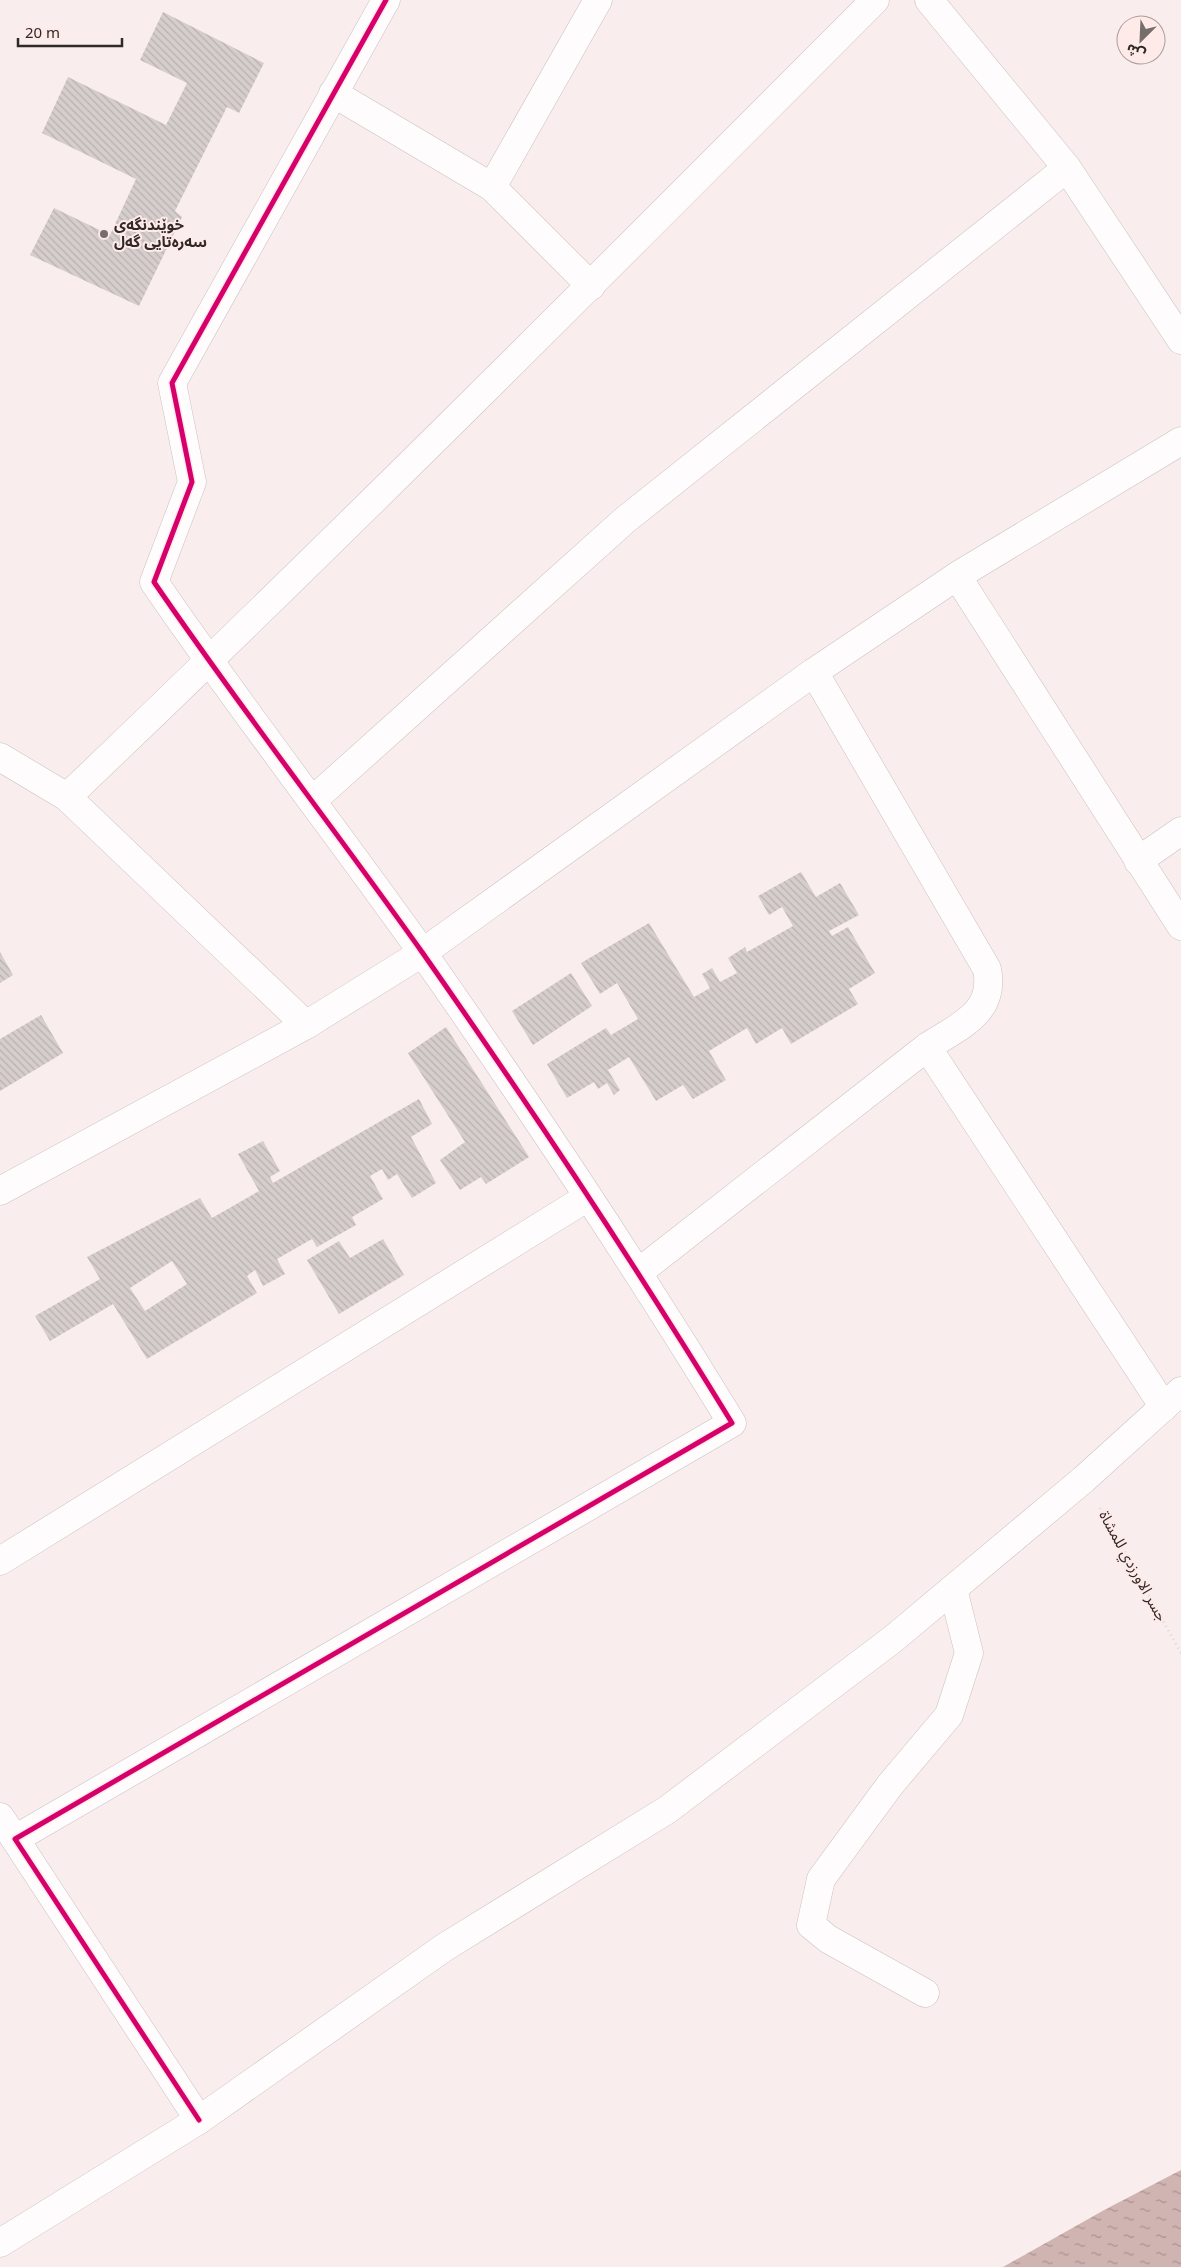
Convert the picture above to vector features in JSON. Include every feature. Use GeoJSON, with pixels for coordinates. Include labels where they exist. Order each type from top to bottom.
{"type":"FeatureCollection","features":[{"type":"Feature","properties":{"kind":"street"},"geometry":{"type":"LineString","coordinates":[[15,1839],[732,1423],[639,1272],[422,953],[209,662],[154,582],[192,482],[172,383],[386,0]]}},
{"type":"Feature","properties":{"kind":"street"},"geometry":{"type":"LineString","coordinates":[[492,187],[598,0]]}},
{"type":"Feature","properties":{"kind":"street"},"geometry":{"type":"LineString","coordinates":[[68,797],[209,662],[591,286],[875,0]]}},
{"type":"Feature","properties":{"kind":"street"},"geometry":{"type":"LineString","coordinates":[[928,0],[1067,168],[1181,340]]}},
{"type":"Feature","properties":{"kind":"street"},"geometry":{"type":"LineString","coordinates":[[333,93],[492,187],[591,286]]}},
{"type":"Feature","properties":{"kind":"street"},"geometry":{"type":"LineString","coordinates":[[312,801],[625,520],[1067,168]]}},
{"type":"Feature","properties":{"kind":"street"},"geometry":{"type":"LineString","coordinates":[[0,1191],[306,1025],[422,953],[814,672],[956,576],[1181,442]]}},
{"type":"Feature","properties":{"kind":"street"},"geometry":{"type":"LineString","coordinates":[[956,576],[1181,926]]}},
{"type":"Feature","properties":{"kind":"street"},"geometry":{"type":"LineString","coordinates":[[639,1272],[927,1047],[978,1011],[988,996],[990,982],[988,969],[814,672]]}},
{"type":"Feature","properties":{"kind":"street"},"geometry":{"type":"LineString","coordinates":[[0,757],[68,797],[306,1025]]}},
{"type":"Feature","properties":{"kind":"street"},"geometry":{"type":"LineString","coordinates":[[1138,861],[1181,832]]}},
{"type":"Feature","properties":{"kind":"street"},"geometry":{"type":"LineString","coordinates":[[0,2243],[199,2120],[444,1947],[667,1810],[893,1639],[1084,1479],[1172,1399],[927,1047]]}},
{"type":"Feature","properties":{"kind":"street"},"geometry":{"type":"LineString","coordinates":[[0,1561],[588,1197]]}},
{"type":"Feature","properties":{"kind":"street"},"geometry":{"type":"LineString","coordinates":[[925,1993],[828,1939],[811,1925],[821,1879],[890,1785],[949,1715],[969,1653],[953,1589]]}},
{"type":"Feature","properties":{"kind":"street"},"geometry":{"type":"LineString","coordinates":[[0,1817],[199,2120]]}},
{"type":"Feature","properties":{"kind":"water"},"geometry":{"type":"Polygon","coordinates":[[[1181,2170],[1181,2267],[1003,2267],[1106,2209],[1181,2170]]]}},
{"type":"Feature","properties":{"kind":"building"},"geometry":{"type":"Polygon","coordinates":[[[163,12],[264,63],[239,113],[227,107],[175,211],[182,217],[139,306],[30,255],[54,208],[110,235],[136,179],[42,133],[68,77],[166,125],[187,83],[140,60],[163,12]]]}},
{"type":"Feature","properties":{"kind":"building"},"geometry":{"type":"Polygon","coordinates":[[[801,872],[816,897],[840,883],[859,915],[829,931],[832,936],[848,927],[875,973],[849,989],[858,1004],[791,1044],[782,1028],[756,1044],[747,1028],[709,1051],[726,1080],[693,1099],[683,1085],[656,1101],[629,1057],[608,1070],[620,1090],[614,1095],[607,1083],[598,1089],[594,1082],[567,1098],[547,1064],[606,1028],[611,1035],[638,1019],[617,983],[600,994],[581,963],[649,923],[694,997],[710,988],[702,974],[712,968],[720,982],[737,973],[728,958],[745,947],[747,952],[793,926],[782,907],[769,915],[758,896],[801,872]]]}},
{"type":"Feature","properties":{"kind":"building"},"geometry":{"type":"Polygon","coordinates":[[[0,952],[13,975],[0,983],[0,952]]]}},
{"type":"Feature","properties":{"kind":"building"},"geometry":{"type":"Polygon","coordinates":[[[571,973],[592,1006],[533,1045],[512,1011],[571,973]]]}},
{"type":"Feature","properties":{"kind":"building"},"geometry":{"type":"Polygon","coordinates":[[[41,1015],[63,1053],[0,1091],[0,1039],[41,1015]]]}},
{"type":"Feature","properties":{"kind":"building"},"geometry":{"type":"Polygon","coordinates":[[[446,1027],[529,1157],[486,1184],[481,1177],[460,1190],[440,1160],[465,1142],[408,1053],[446,1027]]]}},
{"type":"Feature","properties":{"kind":"building"},"geometry":{"type":"Polygon","coordinates":[[[419,1099],[432,1124],[411,1137],[436,1183],[412,1198],[397,1174],[388,1180],[382,1169],[370,1176],[383,1199],[352,1217],[356,1225],[317,1247],[312,1239],[277,1259],[285,1274],[263,1286],[255,1270],[247,1276],[257,1293],[147,1359],[113,1304],[50,1341],[35,1316],[100,1279],[87,1257],[200,1198],[212,1218],[259,1191],[238,1154],[263,1141],[280,1171],[270,1177],[273,1183],[419,1099]],[[172,1261],[130,1288],[145,1311],[187,1284],[172,1261]]]}},
{"type":"Feature","properties":{"kind":"building"},"geometry":{"type":"Polygon","coordinates":[[[383,1239],[404,1275],[339,1314],[307,1260],[339,1241],[350,1258],[383,1239]]]}},
{"type":"Feature","properties":{"kind":"cycle path"},"geometry":{"type":"LineString","coordinates":[[199,2120],[15,1839],[732,1423],[619,1244],[462,1010],[154,582],[192,482],[172,383],[386,0]]}},
{"type":"Feature","properties":{"kind":"place","name":"خوێندنگەی سەرەتایی گەل"},"geometry":{"type":"Point","coordinates":[104,234]}}]}
